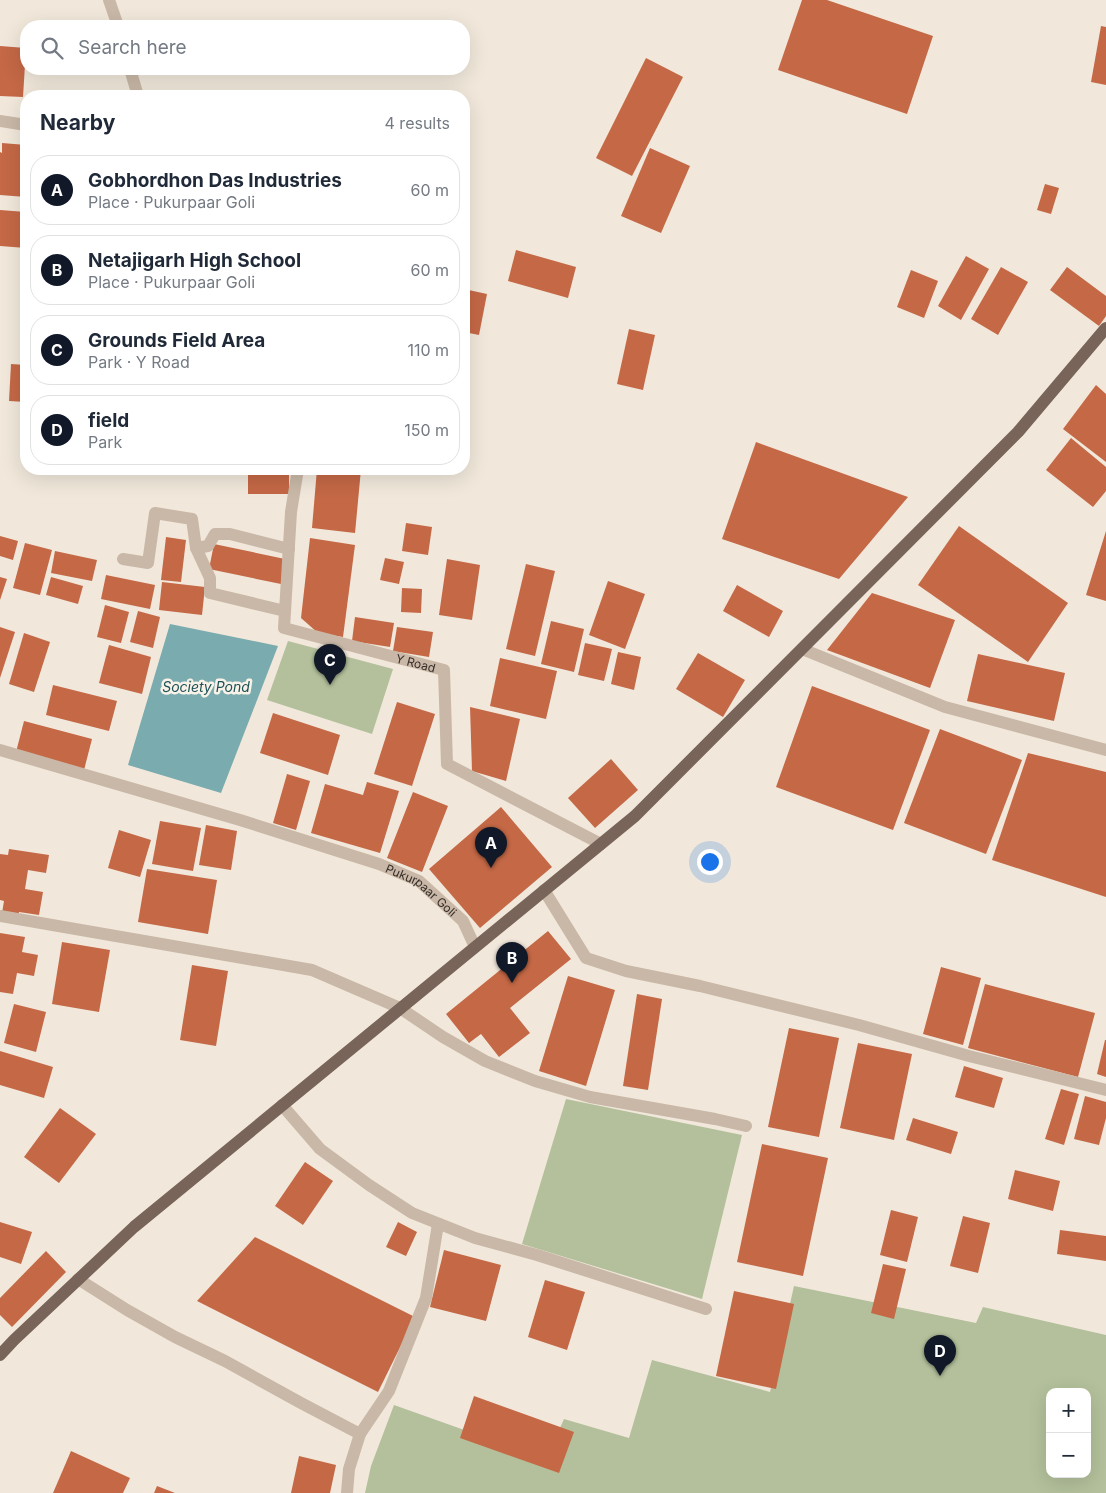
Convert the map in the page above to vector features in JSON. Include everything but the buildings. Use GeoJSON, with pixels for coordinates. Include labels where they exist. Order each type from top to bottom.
{"type":"FeatureCollection","features":[{"type":"Feature","properties":{"kind":"main road"},"geometry":{"type":"LineString","coordinates":[[0,1355],[134,1226],[635,816],[1018,432],[1106,328]]}},
{"type":"Feature","properties":{"kind":"street"},"geometry":{"type":"LineString","coordinates":[[109,0],[116,20]]}},
{"type":"Feature","properties":{"kind":"street"},"geometry":{"type":"LineString","coordinates":[[132,75],[136,90]]}},
{"type":"Feature","properties":{"kind":"street"},"geometry":{"type":"LineString","coordinates":[[0,121],[20,124]]}},
{"type":"Feature","properties":{"kind":"street","name":"Y Road"},"geometry":{"type":"LineString","coordinates":[[297,475],[292,512],[284,628],[444,670],[447,764],[601,844]]}},
{"type":"Feature","properties":{"kind":"street"},"geometry":{"type":"LineString","coordinates":[[123,559],[148,563],[155,513],[192,519],[196,548],[210,578],[210,593],[285,612]]}},
{"type":"Feature","properties":{"kind":"street"},"geometry":{"type":"LineString","coordinates":[[196,548],[208,546],[215,534],[230,534],[289,549]]}},
{"type":"Feature","properties":{"kind":"street"},"geometry":{"type":"LineString","coordinates":[[802,649],[944,707],[1106,750]]}},
{"type":"Feature","properties":{"kind":"street","name":"Pukurpaar Goli"},"geometry":{"type":"LineString","coordinates":[[0,750],[269,828],[379,864],[420,881],[463,921],[475,947]]}},
{"type":"Feature","properties":{"kind":"street"},"geometry":{"type":"LineString","coordinates":[[544,890],[586,958],[626,971],[700,986],[859,1025],[968,1056],[1106,1090]]}},
{"type":"Feature","properties":{"kind":"street"},"geometry":{"type":"LineString","coordinates":[[0,916],[312,970],[400,1008],[443,1037],[485,1061],[535,1081],[590,1097],[746,1126]]}},
{"type":"Feature","properties":{"kind":"street"},"geometry":{"type":"LineString","coordinates":[[282,1105],[320,1149],[369,1185],[412,1213],[476,1238],[538,1255],[706,1309]]}},
{"type":"Feature","properties":{"kind":"street"},"geometry":{"type":"LineString","coordinates":[[346,1493],[348,1469],[360,1434],[389,1391],[426,1298],[438,1224]]}},
{"type":"Feature","properties":{"kind":"street"},"geometry":{"type":"LineString","coordinates":[[78,1279],[126,1310],[167,1333],[224,1361],[360,1434]]}},
{"type":"Feature","properties":{"kind":"green space"},"geometry":{"type":"Polygon","coordinates":[[[288,641],[393,669],[372,734],[267,700],[288,641]]]}},
{"type":"Feature","properties":{"kind":"green space"},"geometry":{"type":"Polygon","coordinates":[[[566,1099],[742,1135],[702,1299],[522,1244],[566,1099]]]}},
{"type":"Feature","properties":{"kind":"green space"},"geometry":{"type":"Polygon","coordinates":[[[794,1286],[976,1323],[983,1307],[1106,1335],[1106,1493],[365,1493],[371,1466],[394,1405],[546,1459],[564,1419],[629,1438],[652,1360],[770,1392],[794,1286]]]}},
{"type":"Feature","properties":{"kind":"water","name":"Society Pond"},"geometry":{"type":"Polygon","coordinates":[[[170,624],[278,646],[221,793],[128,765],[170,624]]]}},
{"type":"Feature","properties":{"kind":"place","name":"Grounds Field Area"},"geometry":{"type":"Point","coordinates":[330,685]}},
{"type":"Feature","properties":{"kind":"place","name":"Gobhordhon Das Industries"},"geometry":{"type":"Point","coordinates":[491,868]}},
{"type":"Feature","properties":{"kind":"place","name":"Netajigarh High School"},"geometry":{"type":"Point","coordinates":[512,983]}},
{"type":"Feature","properties":{"kind":"place","name":"field"},"geometry":{"type":"Point","coordinates":[940,1376]}}]}
